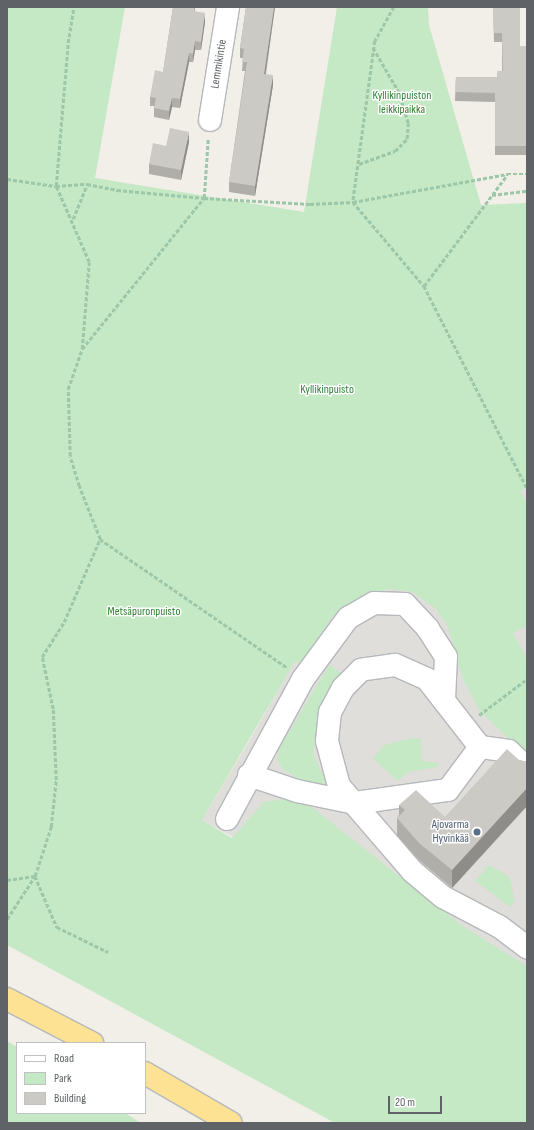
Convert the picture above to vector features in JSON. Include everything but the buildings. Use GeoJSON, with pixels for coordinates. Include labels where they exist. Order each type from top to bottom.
{"type":"FeatureCollection","features":[{"type":"Feature","properties":{"kind":"highway"},"geometry":{"type":"LineString","coordinates":[[7,999],[90,1042]]}},
{"type":"Feature","properties":{"kind":"highway"},"geometry":{"type":"LineString","coordinates":[[146,1074],[231,1123]]}},
{"type":"Feature","properties":{"kind":"street","name":"Lemmikintie"},"geometry":{"type":"LineString","coordinates":[[210,120],[228,7]]}},
{"type":"Feature","properties":{"kind":"street"},"geometry":{"type":"LineString","coordinates":[[227,819],[249,775],[303,679],[348,618],[374,603],[405,604],[428,629],[446,657],[444,700]]}},
{"type":"Feature","properties":{"kind":"street"},"geometry":{"type":"LineString","coordinates":[[527,768],[509,751],[480,747],[427,679],[395,665],[361,670],[343,688],[330,712],[327,741],[339,786],[423,880],[443,897],[500,927],[527,947]]}},
{"type":"Feature","properties":{"kind":"street"},"geometry":{"type":"LineString","coordinates":[[249,775],[297,791],[354,803],[448,790],[480,747]]}},
{"type":"Feature","properties":{"kind":"path"},"geometry":{"type":"LineString","coordinates":[[74,7],[68,43],[56,186],[73,220],[89,262],[82,350],[68,389],[70,456],[79,486],[100,539],[303,679]]}},
{"type":"Feature","properties":{"kind":"path"},"geometry":{"type":"LineString","coordinates":[[394,7],[375,41],[354,202],[424,286],[527,488]]}},
{"type":"Feature","properties":{"kind":"path"},"geometry":{"type":"LineString","coordinates":[[359,164],[395,152],[407,139],[408,123],[399,93],[374,50]]}},
{"type":"Feature","properties":{"kind":"path"},"geometry":{"type":"LineString","coordinates":[[82,350],[204,198],[210,120]]}},
{"type":"Feature","properties":{"kind":"path"},"geometry":{"type":"LineString","coordinates":[[7,178],[56,186],[87,184],[117,190],[204,198],[310,204],[354,202],[507,174],[527,174]]}},
{"type":"Feature","properties":{"kind":"path"},"geometry":{"type":"LineString","coordinates":[[424,286],[507,174]]}},
{"type":"Feature","properties":{"kind":"path"},"geometry":{"type":"LineString","coordinates":[[73,220],[87,184]]}},
{"type":"Feature","properties":{"kind":"path"},"geometry":{"type":"LineString","coordinates":[[492,196],[527,191]]}},
{"type":"Feature","properties":{"kind":"path"},"geometry":{"type":"LineString","coordinates":[[7,919],[35,876],[51,826],[56,780],[53,709],[42,657],[64,622],[100,539]]}},
{"type":"Feature","properties":{"kind":"path"},"geometry":{"type":"LineString","coordinates":[[464,726],[527,679]]}},
{"type":"Feature","properties":{"kind":"path"},"geometry":{"type":"LineString","coordinates":[[7,880],[35,876]]}},
{"type":"Feature","properties":{"kind":"path"},"geometry":{"type":"LineString","coordinates":[[35,876],[57,928],[108,952]]}},
{"type":"Feature","properties":{"kind":"shaded area"},"geometry":{"type":"Polygon","coordinates":[[[527,487],[527,999],[202,820],[251,738],[322,611],[527,487]]]}},
{"type":"Feature","properties":{"kind":"green space"},"geometry":{"type":"Polygon","coordinates":[[[7,7],[125,7],[95,178],[304,212],[337,7],[428,7],[429,25],[481,205],[527,203],[527,487],[520,491],[527,503],[527,626],[513,633],[527,659],[527,756],[479,710],[463,679],[448,627],[436,609],[412,592],[389,589],[365,595],[347,605],[333,616],[300,663],[295,661],[202,820],[232,838],[264,802],[299,797],[461,925],[527,966],[527,1123],[335,1123],[7,945],[7,7]]]}},
{"type":"Feature","properties":{"kind":"green space"},"geometry":{"type":"Polygon","coordinates":[[[329,665],[344,675],[320,720],[315,737],[313,754],[325,779],[324,787],[304,782],[283,769],[277,759],[279,749],[329,665]]]}},
{"type":"Feature","properties":{"kind":"green space"},"geometry":{"type":"Polygon","coordinates":[[[413,738],[421,739],[422,761],[439,763],[437,767],[408,772],[398,781],[373,759],[384,745],[413,738]]]}},
{"type":"Feature","properties":{"kind":"green space"},"geometry":{"type":"Polygon","coordinates":[[[489,865],[508,876],[511,883],[514,901],[510,907],[475,881],[489,865]]]}},
{"type":"Feature","properties":{"kind":"green space"},"geometry":{"type":"Polygon","coordinates":[[[7,1041],[16,1046],[16,1114],[127,1114],[141,1123],[7,1123],[7,1041]]]}},
{"type":"Feature","properties":{"kind":"place","name":"Ajovarma Hyvinkää"},"geometry":{"type":"Point","coordinates":[477,832]}},
{"type":"Feature","properties":{"kind":"park label","name":"Kyllikinpuiston leikkipaikka"},"geometry":{"type":"Point","coordinates":[402,103]}},
{"type":"Feature","properties":{"kind":"park label","name":"Kyllikinpuisto"},"geometry":{"type":"Point","coordinates":[327,390]}},
{"type":"Feature","properties":{"kind":"park label","name":"Metsäpuronpuisto"},"geometry":{"type":"Point","coordinates":[144,612]}}]}
